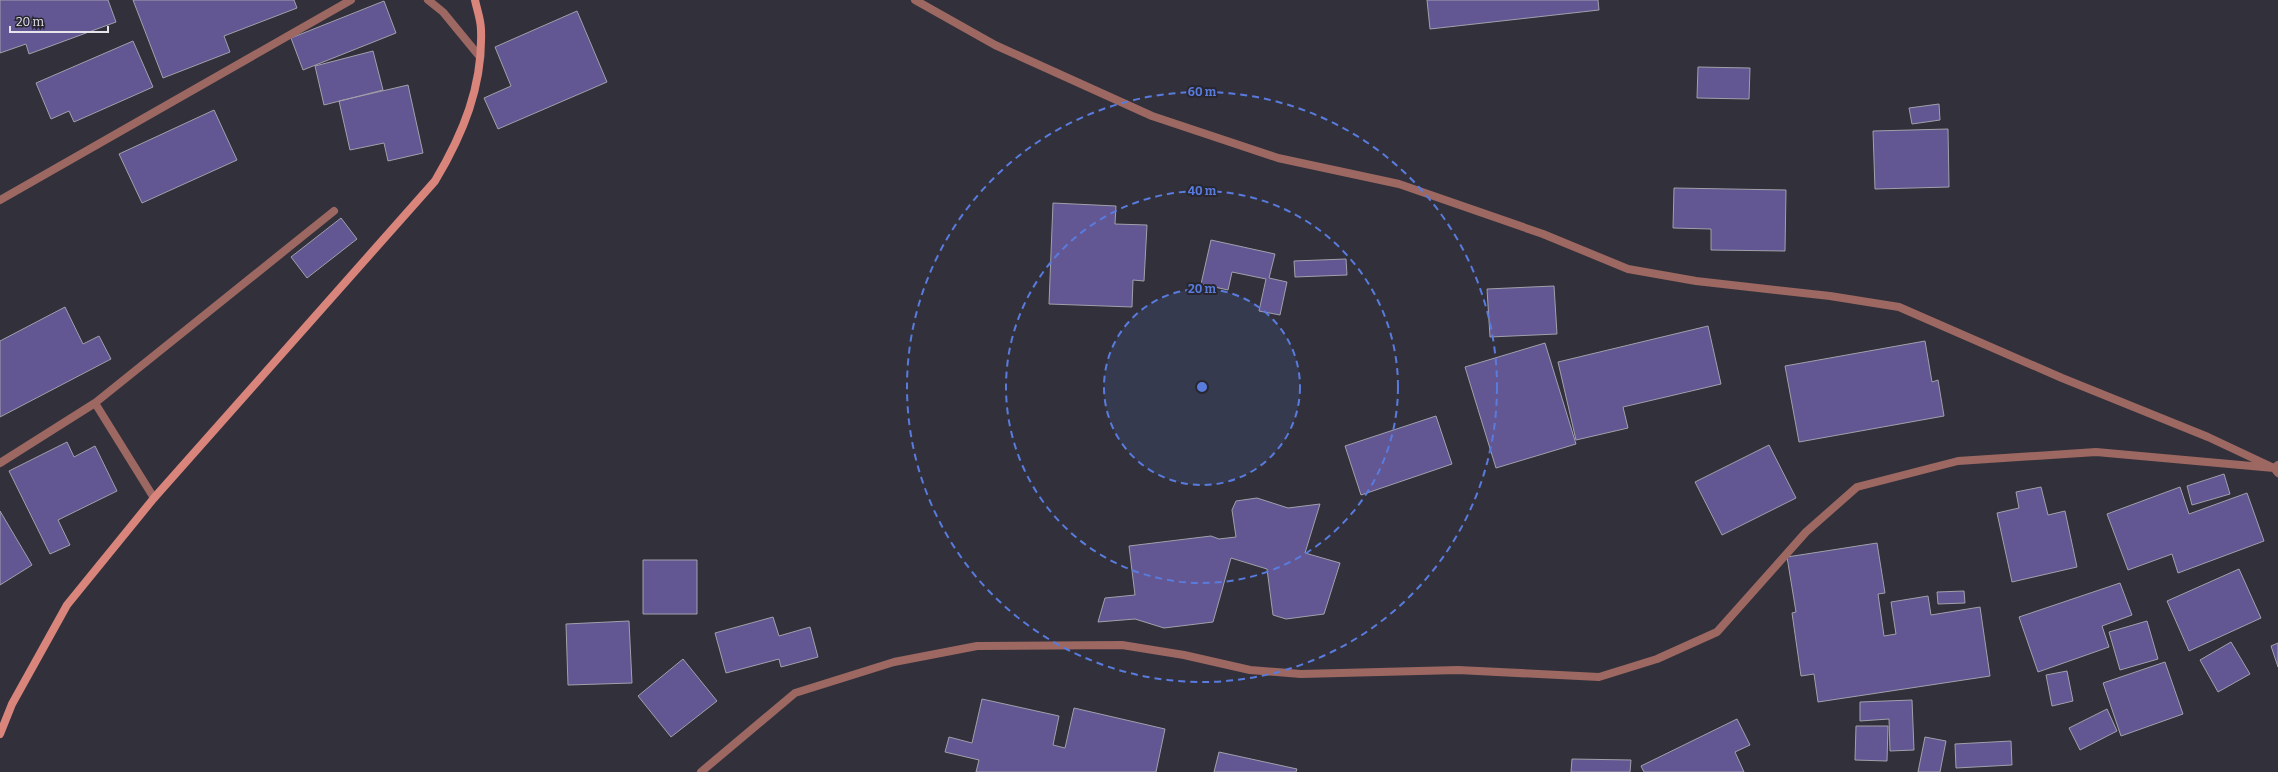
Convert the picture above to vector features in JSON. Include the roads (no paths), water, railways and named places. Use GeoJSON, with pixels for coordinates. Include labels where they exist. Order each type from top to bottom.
{"type":"FeatureCollection","features":[{"type":"Feature","properties":{"kind":"street"},"geometry":{"type":"LineString","coordinates":[[0,200],[351,0]]}},
{"type":"Feature","properties":{"kind":"street"},"geometry":{"type":"LineString","coordinates":[[428,0],[443,12],[480,57]]}},
{"type":"Feature","properties":{"kind":"street"},"geometry":{"type":"LineString","coordinates":[[0,734],[12,704],[67,605],[154,498],[436,181],[454,149],[466,120],[475,91],[480,57],[481,29],[475,0]]}},
{"type":"Feature","properties":{"kind":"street"},"geometry":{"type":"LineString","coordinates":[[916,0],[995,45],[1152,116],[1278,158],[1399,184],[1543,234],[1628,269],[1696,282],[1830,296],[1898,308],[2062,378],[2208,437],[2277,469]]}},
{"type":"Feature","properties":{"kind":"street"},"geometry":{"type":"LineString","coordinates":[[0,463],[95,403],[334,211]]}},
{"type":"Feature","properties":{"kind":"street"},"geometry":{"type":"LineString","coordinates":[[95,403],[154,498]]}},
{"type":"Feature","properties":{"kind":"street"},"geometry":{"type":"LineString","coordinates":[[701,772],[795,693],[894,662],[978,646],[1122,645],[1184,655],[1250,670],[1301,674],[1458,670],[1599,677],[1657,659],[1717,632],[1806,532],[1857,487],[1958,461],[2096,452],[2277,469]]}}]}
